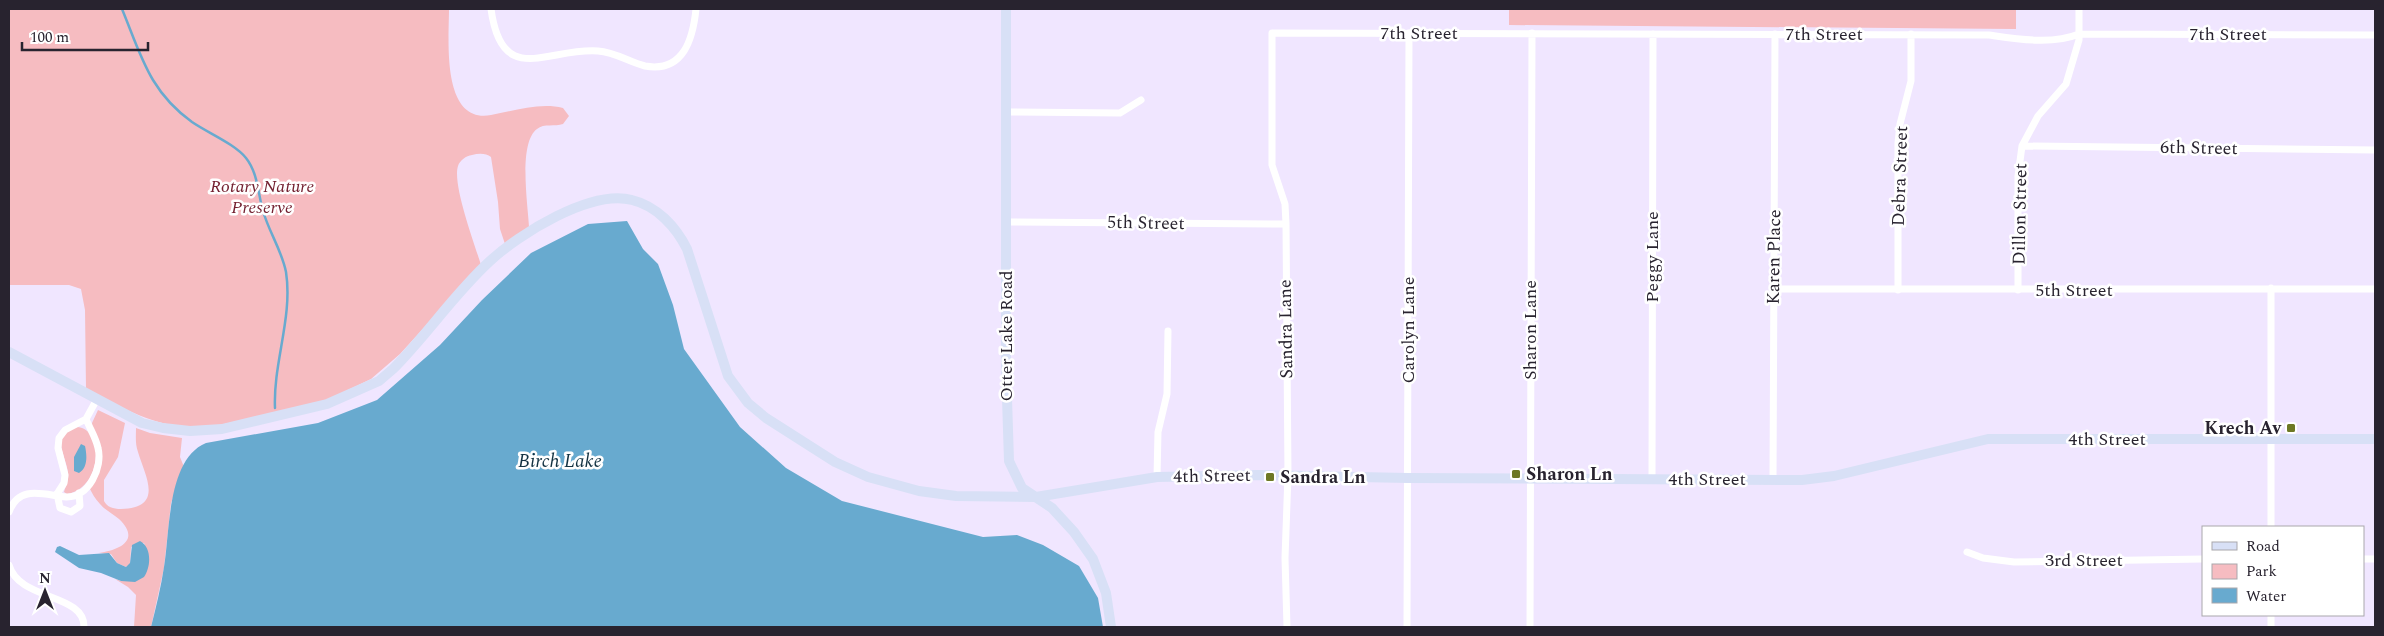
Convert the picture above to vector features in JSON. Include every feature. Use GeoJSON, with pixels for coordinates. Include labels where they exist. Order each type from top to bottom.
{"type":"FeatureCollection","features":[{"type":"Feature","properties":{"kind":"street"},"geometry":{"type":"LineString","coordinates":[[491,9],[500,40],[507,49],[519,57],[536,60],[574,51],[597,51],[616,54],[641,64],[653,66],[672,61],[684,52],[693,35],[696,9]]}},
{"type":"Feature","properties":{"kind":"street","name":"Otter Lake Road"},"geometry":{"type":"LineString","coordinates":[[1006,9],[1007,449],[1013,474],[1022,488],[1052,508],[1074,532],[1093,560],[1106,593],[1111,627]]}},
{"type":"Feature","properties":{"kind":"street","name":"Dillon Street"},"geometry":{"type":"LineString","coordinates":[[2018,290],[2018,176],[2022,146],[2038,116],[2066,84],[2074,60],[2079,34],[2079,9]]}},
{"type":"Feature","properties":{"kind":"street","name":"7th Street"},"geometry":{"type":"LineString","coordinates":[[1272,33],[1911,34],[1990,35],[2014,38],[2066,39],[2079,34],[2375,35]]}},
{"type":"Feature","properties":{"kind":"street","name":"Sandra Lane"},"geometry":{"type":"LineString","coordinates":[[1272,33],[1271,159],[1274,177],[1285,204],[1286,224],[1288,475],[1285,558],[1286,627]]}},
{"type":"Feature","properties":{"kind":"street","name":"Carolyn Lane"},"geometry":{"type":"LineString","coordinates":[[1408,627],[1409,33]]}},
{"type":"Feature","properties":{"kind":"street","name":"Sharon Lane"},"geometry":{"type":"LineString","coordinates":[[1530,627],[1532,34]]}},
{"type":"Feature","properties":{"kind":"street","name":"Peggy Lane"},"geometry":{"type":"LineString","coordinates":[[1652,479],[1653,34]]}},
{"type":"Feature","properties":{"kind":"street","name":"Karen Place"},"geometry":{"type":"LineString","coordinates":[[1773,480],[1775,34]]}},
{"type":"Feature","properties":{"kind":"street","name":"Debra Street"},"geometry":{"type":"LineString","coordinates":[[1898,290],[1898,143],[1900,124],[1911,81],[1911,34]]}},
{"type":"Feature","properties":{"kind":"street"},"geometry":{"type":"LineString","coordinates":[[1006,112],[1120,113],[1141,100]]}},
{"type":"Feature","properties":{"kind":"street","name":"6th Street"},"geometry":{"type":"LineString","coordinates":[[2022,146],[2375,150]]}},
{"type":"Feature","properties":{"kind":"street","name":"4th Street"},"geometry":{"type":"LineString","coordinates":[[9,352],[148,425],[198,432],[231,427],[345,398],[378,381],[393,369],[489,262],[521,237],[558,215],[593,202],[619,198],[631,199],[653,209],[679,233],[687,249],[728,376],[748,403],[766,418],[812,449],[868,477],[919,491],[956,496],[1036,497],[1156,477],[1288,475],[1408,478],[1773,480],[1826,478],[1988,439],[2375,439]]}},
{"type":"Feature","properties":{"kind":"street","name":"5th Street"},"geometry":{"type":"LineString","coordinates":[[1006,222],[1286,224]]}},
{"type":"Feature","properties":{"kind":"street"},"geometry":{"type":"LineString","coordinates":[[2271,288],[2271,526]]}},
{"type":"Feature","properties":{"kind":"street","name":"5th Street"},"geometry":{"type":"LineString","coordinates":[[1773,289],[2375,289]]}},
{"type":"Feature","properties":{"kind":"street"},"geometry":{"type":"LineString","coordinates":[[1156,477],[1158,432],[1168,394],[1168,331]]}},
{"type":"Feature","properties":{"kind":"street"},"geometry":{"type":"LineString","coordinates":[[79,493],[80,506],[71,512],[60,508],[57,494],[65,479],[64,467],[58,448],[60,436],[65,430],[86,419],[97,399]]}},
{"type":"Feature","properties":{"kind":"street"},"geometry":{"type":"LineString","coordinates":[[9,512],[15,500],[26,494],[57,494],[66,497],[79,493],[94,476],[99,460],[98,446],[86,419]]}},
{"type":"Feature","properties":{"kind":"street","name":"3rd Street"},"geometry":{"type":"LineString","coordinates":[[1967,552],[1983,558],[2014,562],[2202,559]]}},
{"type":"Feature","properties":{"kind":"street"},"geometry":{"type":"LineString","coordinates":[[9,565],[14,576],[24,586],[77,609],[83,618],[84,627]]}},
{"type":"Feature","properties":{"kind":"green space","name":"Rotary Nature Preserve"},"geometry":{"type":"Polygon","coordinates":[[[9,9],[449,9],[451,77],[463,106],[475,114],[491,115],[527,108],[554,106],[563,108],[569,116],[563,124],[540,127],[531,136],[525,175],[529,227],[505,244],[500,229],[491,157],[485,154],[477,154],[468,156],[460,162],[457,175],[458,186],[481,265],[400,354],[371,379],[323,402],[220,425],[183,427],[166,424],[134,413],[86,389],[85,310],[81,289],[69,285],[9,285],[9,9]]]}},
{"type":"Feature","properties":{"kind":"green space"},"geometry":{"type":"Polygon","coordinates":[[[1509,9],[2016,9],[2016,29],[1509,25],[1509,9]]]}},
{"type":"Feature","properties":{"kind":"green space"},"geometry":{"type":"Polygon","coordinates":[[[98,410],[125,423],[118,457],[104,480],[104,501],[113,508],[135,507],[143,503],[148,497],[147,480],[136,446],[136,428],[150,433],[182,438],[180,457],[184,467],[171,503],[164,568],[151,627],[134,627],[136,595],[128,587],[115,579],[121,581],[149,558],[144,543],[131,547],[130,564],[126,567],[117,563],[111,554],[99,553],[107,552],[125,543],[128,533],[119,519],[98,502],[89,487],[98,474],[92,423],[98,410]]]}},
{"type":"Feature","properties":{"kind":"green space"},"geometry":{"type":"Polygon","coordinates":[[[77,427],[86,430],[92,437],[96,459],[88,481],[79,489],[67,494],[64,492],[68,481],[68,473],[61,440],[68,431],[77,427]]]}},
{"type":"Feature","properties":{"kind":"water","name":"Birch Lake"},"geometry":{"type":"Polygon","coordinates":[[[627,221],[643,249],[658,264],[673,305],[684,349],[740,427],[786,468],[842,501],[983,537],[1017,535],[1043,545],[1079,566],[1098,598],[1103,627],[151,627],[163,574],[177,480],[184,464],[193,451],[206,443],[318,423],[377,400],[440,345],[482,300],[531,253],[588,224],[627,221]]]}},
{"type":"Feature","properties":{"kind":"water"},"geometry":{"type":"Polygon","coordinates":[[[81,444],[85,446],[86,461],[84,468],[79,473],[74,471],[74,457],[81,444]]]}},
{"type":"Feature","properties":{"kind":"water"},"geometry":{"type":"Polygon","coordinates":[[[140,541],[147,548],[149,563],[144,577],[135,582],[121,581],[101,573],[79,568],[55,552],[57,547],[60,546],[79,555],[109,553],[117,563],[126,567],[130,563],[132,545],[140,541]]]}},
{"type":"Feature","properties":{"kind":"waterway"},"geometry":{"type":"LineString","coordinates":[[122,9],[141,57],[156,85],[166,98],[192,122],[228,143],[241,153],[253,170],[263,211],[282,257],[286,272],[287,306],[277,374],[275,408]]}},
{"type":"Feature","properties":{"kind":"place","name":"Krech Av"},"geometry":{"type":"Point","coordinates":[2291,428]}},
{"type":"Feature","properties":{"kind":"place","name":"Sharon Ln"},"geometry":{"type":"Point","coordinates":[1516,474]}},
{"type":"Feature","properties":{"kind":"place","name":"Sandra Ln"},"geometry":{"type":"Point","coordinates":[1270,477]}}]}
